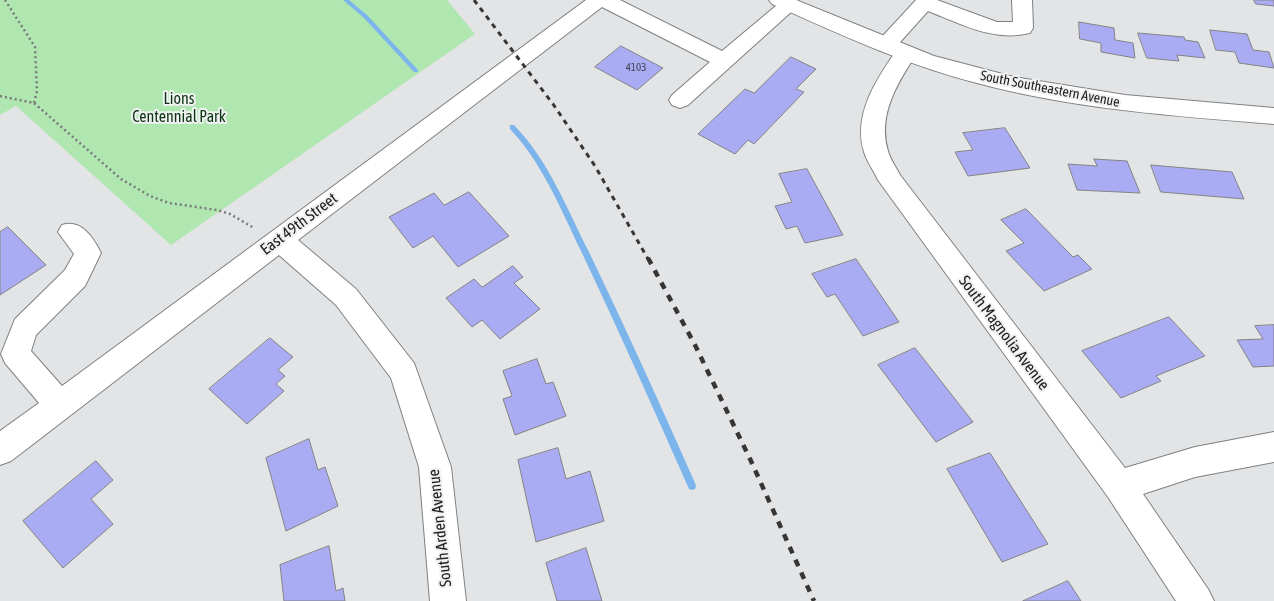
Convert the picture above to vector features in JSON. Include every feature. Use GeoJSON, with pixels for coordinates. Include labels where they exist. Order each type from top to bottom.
{"type":"FeatureCollection","features":[{"type":"Feature","properties":{"kind":"street","name":"East 49th Street"},"geometry":{"type":"LineString","coordinates":[[0,450],[598,0]]}},
{"type":"Feature","properties":{"kind":"street"},"geometry":{"type":"LineString","coordinates":[[604,0],[724,61]]}},
{"type":"Feature","properties":{"kind":"street"},"geometry":{"type":"LineString","coordinates":[[926,2],[995,29],[1023,28],[1022,0]]}},
{"type":"Feature","properties":{"kind":"street"},"geometry":{"type":"LineString","coordinates":[[680,100],[724,61],[784,2]]}},
{"type":"Feature","properties":{"kind":"street","name":"South Southeastern Avenue"},"geometry":{"type":"LineString","coordinates":[[784,2],[896,49],[976,76],[1064,95],[1133,104],[1274,116]]}},
{"type":"Feature","properties":{"kind":"street","name":"South Magnolia Avenue"},"geometry":{"type":"LineString","coordinates":[[926,2],[896,49],[889,77],[875,112],[873,136],[876,151],[890,180],[1118,486],[1196,601]]}},
{"type":"Feature","properties":{"kind":"street"},"geometry":{"type":"LineString","coordinates":[[60,405],[15,354],[25,328],[75,278],[88,253],[71,232]]}},
{"type":"Feature","properties":{"kind":"street","name":"South Arden Avenue"},"geometry":{"type":"LineString","coordinates":[[279,240],[346,297],[404,372],[435,467],[448,601]]}},
{"type":"Feature","properties":{"kind":"street"},"geometry":{"type":"LineString","coordinates":[[1118,486],[1195,462],[1274,447]]}},
{"type":"Feature","properties":{"kind":"path"},"geometry":{"type":"LineString","coordinates":[[5,0],[35,47],[37,91],[34,103]]}},
{"type":"Feature","properties":{"kind":"path"},"geometry":{"type":"LineString","coordinates":[[0,96],[34,103],[136,189],[170,203],[217,210],[230,214],[279,240]]}},
{"type":"Feature","properties":{"kind":"green space","name":"Lions Centennial Park"},"geometry":{"type":"Polygon","coordinates":[[[0,0],[447,0],[475,34],[171,245],[16,106],[0,115],[0,0]]]}},
{"type":"Feature","properties":{"kind":"building"},"geometry":{"type":"Polygon","coordinates":[[[1254,0],[1274,0],[1274,6],[1256,4],[1254,0]]]}},
{"type":"Feature","properties":{"kind":"building"},"geometry":{"type":"Polygon","coordinates":[[[1079,22],[1114,28],[1115,40],[1133,43],[1135,58],[1101,52],[1101,43],[1080,39],[1079,22]]]}},
{"type":"Feature","properties":{"kind":"building"},"geometry":{"type":"Polygon","coordinates":[[[1210,30],[1247,34],[1253,50],[1269,52],[1274,68],[1239,63],[1235,52],[1216,50],[1210,30]]]}},
{"type":"Feature","properties":{"kind":"building"},"geometry":{"type":"Polygon","coordinates":[[[1138,33],[1184,37],[1185,40],[1198,42],[1205,58],[1177,55],[1179,61],[1147,58],[1138,33]]]}},
{"type":"Feature","properties":{"kind":"building"},"geometry":{"type":"Polygon","coordinates":[[[621,46],[663,68],[637,90],[595,67],[621,46]]]}},
{"type":"Feature","properties":{"kind":"building"},"geometry":{"type":"Polygon","coordinates":[[[791,57],[816,69],[796,89],[804,92],[754,144],[748,140],[735,154],[698,134],[745,89],[754,93],[791,57]]]}},
{"type":"Feature","properties":{"kind":"building"},"geometry":{"type":"Polygon","coordinates":[[[1005,128],[1030,168],[968,176],[955,152],[973,150],[963,133],[1005,128]]]}},
{"type":"Feature","properties":{"kind":"building"},"geometry":{"type":"Polygon","coordinates":[[[1094,159],[1127,161],[1140,193],[1077,190],[1068,164],[1097,166],[1094,159]]]}},
{"type":"Feature","properties":{"kind":"building"},"geometry":{"type":"Polygon","coordinates":[[[1151,165],[1232,172],[1244,199],[1161,192],[1151,165]]]}},
{"type":"Feature","properties":{"kind":"building"},"geometry":{"type":"Polygon","coordinates":[[[807,169],[843,235],[805,243],[797,226],[786,229],[775,206],[792,202],[779,174],[807,169]]]}},
{"type":"Feature","properties":{"kind":"building"},"geometry":{"type":"Polygon","coordinates":[[[469,192],[509,236],[458,267],[433,236],[413,248],[389,217],[434,193],[444,205],[469,192]]]}},
{"type":"Feature","properties":{"kind":"building"},"geometry":{"type":"Polygon","coordinates":[[[1026,209],[1073,257],[1078,255],[1092,269],[1044,291],[1006,251],[1024,243],[1001,220],[1026,209]]]}},
{"type":"Feature","properties":{"kind":"building"},"geometry":{"type":"Polygon","coordinates":[[[8,227],[46,265],[0,295],[0,232],[8,227]]]}},
{"type":"Feature","properties":{"kind":"building"},"geometry":{"type":"Polygon","coordinates":[[[856,259],[899,322],[863,336],[835,294],[827,297],[812,274],[856,259]]]}},
{"type":"Feature","properties":{"kind":"building"},"geometry":{"type":"Polygon","coordinates":[[[513,266],[523,277],[514,283],[540,309],[500,339],[482,320],[472,327],[446,298],[474,279],[482,287],[513,266]]]}},
{"type":"Feature","properties":{"kind":"building"},"geometry":{"type":"Polygon","coordinates":[[[1169,317],[1205,356],[1156,376],[1161,381],[1121,398],[1082,351],[1169,317]]]}},
{"type":"Feature","properties":{"kind":"building"},"geometry":{"type":"Polygon","coordinates":[[[1274,325],[1274,366],[1253,367],[1237,340],[1263,339],[1255,326],[1274,325]]]}},
{"type":"Feature","properties":{"kind":"building"},"geometry":{"type":"Polygon","coordinates":[[[270,338],[293,357],[278,370],[285,376],[276,384],[284,391],[247,424],[209,389],[270,338]]]}},
{"type":"Feature","properties":{"kind":"building"},"geometry":{"type":"Polygon","coordinates":[[[915,348],[973,422],[936,442],[878,365],[915,348]]]}},
{"type":"Feature","properties":{"kind":"building"},"geometry":{"type":"Polygon","coordinates":[[[537,359],[546,384],[553,382],[566,416],[515,435],[503,399],[512,396],[503,371],[537,359]]]}},
{"type":"Feature","properties":{"kind":"building"},"geometry":{"type":"Polygon","coordinates":[[[309,439],[318,470],[325,467],[338,506],[286,531],[266,458],[309,439]]]}},
{"type":"Feature","properties":{"kind":"building"},"geometry":{"type":"Polygon","coordinates":[[[558,448],[566,479],[590,471],[604,521],[536,542],[518,460],[558,448]]]}},
{"type":"Feature","properties":{"kind":"building"},"geometry":{"type":"Polygon","coordinates":[[[990,453],[1048,544],[1002,562],[947,469],[990,453]]]}},
{"type":"Feature","properties":{"kind":"building"},"geometry":{"type":"Polygon","coordinates":[[[96,461],[113,480],[91,499],[113,524],[63,568],[23,521],[96,461]]]}},
{"type":"Feature","properties":{"kind":"building"},"geometry":{"type":"Polygon","coordinates":[[[329,546],[336,591],[343,588],[345,601],[284,601],[280,565],[329,546]]]}},
{"type":"Feature","properties":{"kind":"building"},"geometry":{"type":"Polygon","coordinates":[[[586,548],[602,601],[557,601],[546,563],[586,548]]]}},
{"type":"Feature","properties":{"kind":"building"},"geometry":{"type":"Polygon","coordinates":[[[1068,581],[1081,601],[1023,601],[1068,581]]]}},
{"type":"Feature","properties":{"kind":"waterway"},"geometry":{"type":"LineString","coordinates":[[346,0],[374,25],[416,71]]}},
{"type":"Feature","properties":{"kind":"waterway"},"geometry":{"type":"LineString","coordinates":[[512,127],[531,149],[557,194],[622,330],[692,486]]}},
{"type":"Feature","properties":{"kind":"railway"},"geometry":{"type":"LineString","coordinates":[[474,0],[553,104],[595,166],[648,259]]}},
{"type":"Feature","properties":{"kind":"railway"},"geometry":{"type":"LineString","coordinates":[[648,258],[695,345],[751,461],[814,601]]}}]}
